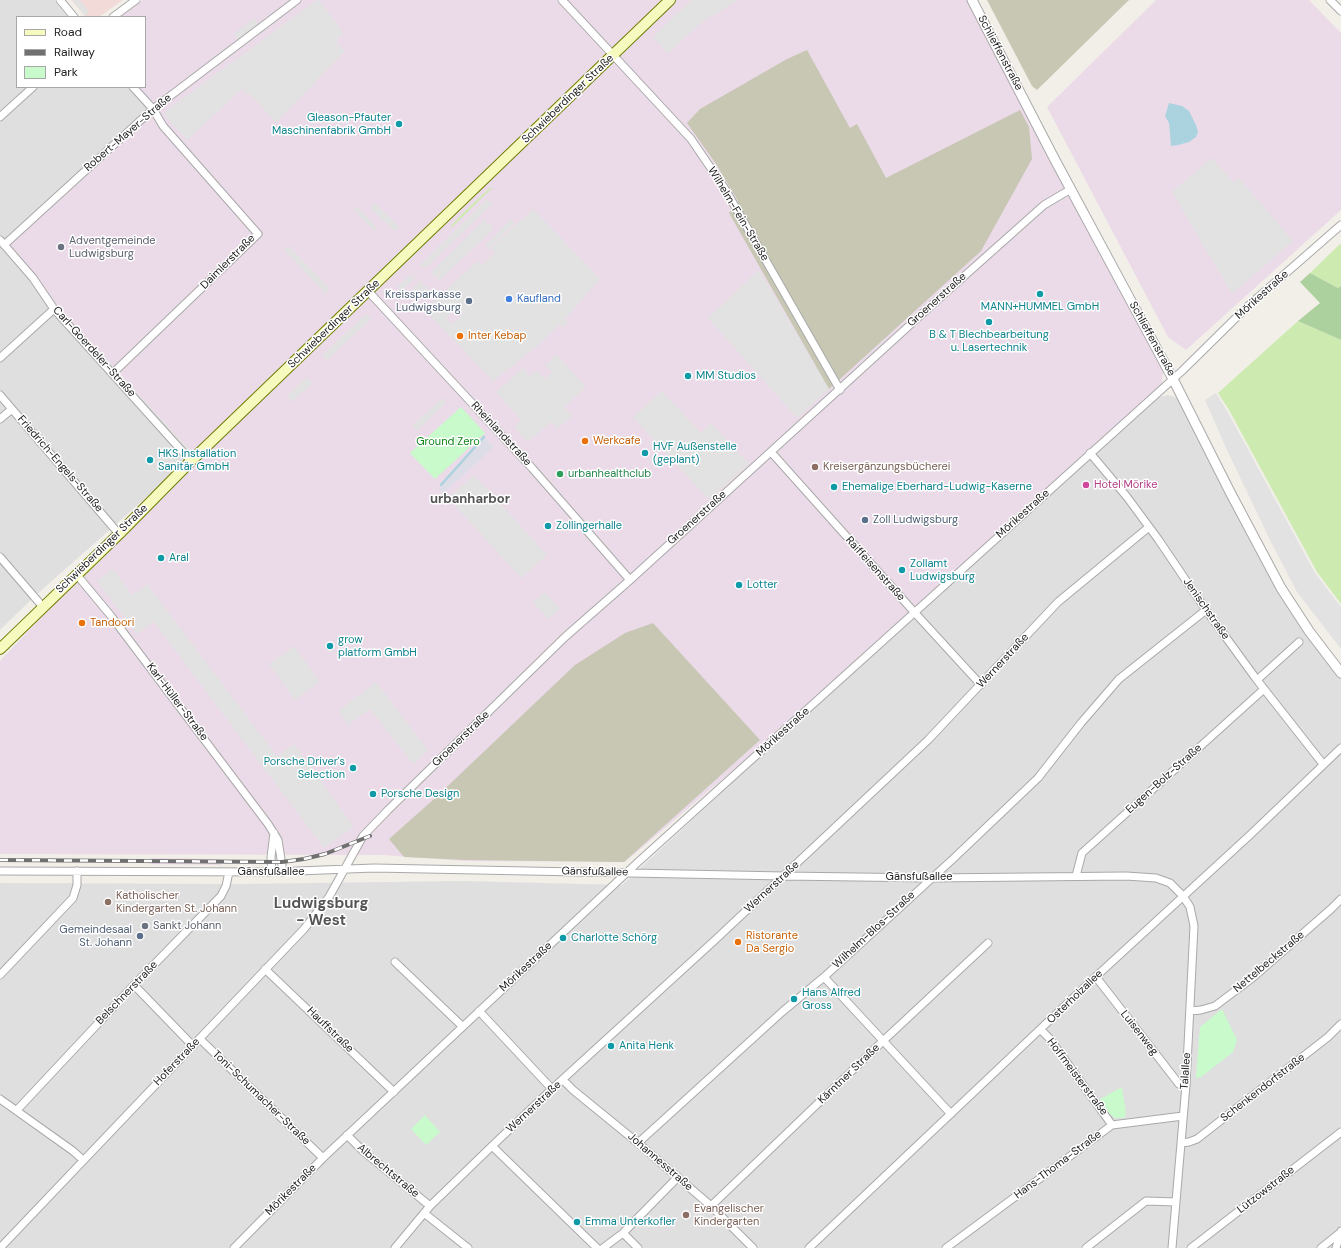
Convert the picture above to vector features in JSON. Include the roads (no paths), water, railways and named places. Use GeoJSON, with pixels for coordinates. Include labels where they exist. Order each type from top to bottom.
{"type":"FeatureCollection","features":[{"type":"Feature","properties":{"kind":"main road","name":"Schwieberdinger Straße"},"geometry":{"type":"LineString","coordinates":[[0,649],[119,534],[191,461],[670,0]]}},
{"type":"Feature","properties":{"kind":"street"},"geometry":{"type":"LineString","coordinates":[[60,0],[73,16]]}},
{"type":"Feature","properties":{"kind":"street"},"geometry":{"type":"LineString","coordinates":[[114,16],[136,0]]}},
{"type":"Feature","properties":{"kind":"street","name":"Robert-Mayer-Straße"},"geometry":{"type":"LineString","coordinates":[[2,242],[153,109],[297,0]]}},
{"type":"Feature","properties":{"kind":"street","name":"Wilhelm-Fein-Straße"},"geometry":{"type":"LineString","coordinates":[[562,0],[691,139],[725,189],[840,390]]}},
{"type":"Feature","properties":{"kind":"street","name":"Schlieffenstraße"},"geometry":{"type":"LineString","coordinates":[[972,0],[1071,190],[1173,379],[1230,492],[1281,588],[1309,631],[1341,673]]}},
{"type":"Feature","properties":{"kind":"street"},"geometry":{"type":"LineString","coordinates":[[1330,0],[1341,11]]}},
{"type":"Feature","properties":{"kind":"street"},"geometry":{"type":"LineString","coordinates":[[0,117],[32,88]]}},
{"type":"Feature","properties":{"kind":"street","name":"Daimlerstraße"},"geometry":{"type":"LineString","coordinates":[[113,373],[258,234],[163,126],[153,109],[134,88]]}},
{"type":"Feature","properties":{"kind":"street","name":"Groenerstraße"},"geometry":{"type":"LineString","coordinates":[[345,869],[363,836],[380,818],[565,637],[630,580],[934,303],[1044,205],[1071,190]]}},
{"type":"Feature","properties":{"kind":"street","name":"Mörikestraße"},"geometry":{"type":"LineString","coordinates":[[234,1248],[347,1135],[627,872],[1173,379],[1247,307],[1341,225]]}},
{"type":"Feature","properties":{"kind":"street","name":"Carl-Goerdeler-Straße"},"geometry":{"type":"LineString","coordinates":[[2,242],[33,278],[54,309],[191,461]]}},
{"type":"Feature","properties":{"kind":"street","name":"Rheinlandstraße"},"geometry":{"type":"LineString","coordinates":[[368,291],[532,468],[630,580]]}},
{"type":"Feature","properties":{"kind":"street"},"geometry":{"type":"LineString","coordinates":[[0,358],[54,309]]}},
{"type":"Feature","properties":{"kind":"street","name":"Friedrich-Engels-Straße"},"geometry":{"type":"LineString","coordinates":[[0,395],[119,534]]}},
{"type":"Feature","properties":{"kind":"street"},"geometry":{"type":"LineString","coordinates":[[0,419],[12,409]]}},
{"type":"Feature","properties":{"kind":"street","name":"Raiffeisenstraße"},"geometry":{"type":"LineString","coordinates":[[771,452],[914,614],[981,685]]}},
{"type":"Feature","properties":{"kind":"street","name":"Jenischstraße"},"geometry":{"type":"LineString","coordinates":[[1090,453],[1127,497],[1257,680],[1323,764]]}},
{"type":"Feature","properties":{"kind":"street","name":"Wernerstraße"},"geometry":{"type":"LineString","coordinates":[[395,1248],[424,1212],[492,1146],[784,876],[928,740],[1058,602],[1149,527]]}},
{"type":"Feature","properties":{"kind":"street"},"geometry":{"type":"LineString","coordinates":[[0,557],[43,607]]}},
{"type":"Feature","properties":{"kind":"street","name":"Karl-Hüller-Straße"},"geometry":{"type":"LineString","coordinates":[[77,575],[111,616],[198,729],[274,833],[278,840],[283,872]]}},
{"type":"Feature","properties":{"kind":"street","name":"Wilhelm-Blos-Straße"},"geometry":{"type":"LineString","coordinates":[[638,1144],[776,1017],[824,977],[1038,778],[1081,723],[1119,679],[1206,610]]}},
{"type":"Feature","properties":{"kind":"street"},"geometry":{"type":"LineString","coordinates":[[1257,680],[1299,642]]}},
{"type":"Feature","properties":{"kind":"street","name":"Eugen-Bolz-Straße"},"geometry":{"type":"LineString","coordinates":[[1076,876],[1082,853],[1264,689]]}},
{"type":"Feature","properties":{"kind":"street","name":"Osterholzallee"},"geometry":{"type":"LineString","coordinates":[[809,1248],[1341,748]]}},
{"type":"Feature","properties":{"kind":"street"},"geometry":{"type":"LineString","coordinates":[[272,872],[271,857],[274,833]]}},
{"type":"Feature","properties":{"kind":"street","name":"Gänsfußallee"},"geometry":{"type":"LineString","coordinates":[[0,871],[283,872],[374,868],[931,878],[1076,876],[1156,878],[1170,883],[1183,896]]}},
{"type":"Feature","properties":{"kind":"street","name":"Hoferstraße"},"geometry":{"type":"LineString","coordinates":[[0,1248],[304,929],[329,897],[345,869]]}},
{"type":"Feature","properties":{"kind":"street"},"geometry":{"type":"LineString","coordinates":[[0,975],[73,898],[77,885],[77,871]]}},
{"type":"Feature","properties":{"kind":"street","name":"Belschnerstraße"},"geometry":{"type":"LineString","coordinates":[[17,1110],[134,985],[221,896],[226,886],[229,872]]}},
{"type":"Feature","properties":{"kind":"street","name":"Talallee"},"geometry":{"type":"LineString","coordinates":[[1172,1248],[1186,1085],[1194,926],[1190,908],[1183,896]]}},
{"type":"Feature","properties":{"kind":"street","name":"Nettelbeckstraße"},"geometry":{"type":"LineString","coordinates":[[1190,1011],[1216,1006],[1251,979],[1341,899]]}},
{"type":"Feature","properties":{"kind":"street","name":"Kärntner Straße"},"geometry":{"type":"LineString","coordinates":[[711,1206],[883,1041],[988,943]]}},
{"type":"Feature","properties":{"kind":"street"},"geometry":{"type":"LineString","coordinates":[[395,962],[462,1026]]}},
{"type":"Feature","properties":{"kind":"street","name":"Hauffstraße"},"geometry":{"type":"LineString","coordinates":[[265,969],[394,1092]]}},
{"type":"Feature","properties":{"kind":"street"},"geometry":{"type":"LineString","coordinates":[[824,977],[951,1114]]}},
{"type":"Feature","properties":{"kind":"street","name":"Luisenweg"},"geometry":{"type":"LineString","coordinates":[[1096,977],[1179,1084],[1186,1085]]}},
{"type":"Feature","properties":{"kind":"street"},"geometry":{"type":"LineString","coordinates":[[134,985],[193,1046]]}},
{"type":"Feature","properties":{"kind":"street"},"geometry":{"type":"LineString","coordinates":[[479,1011],[552,1089]]}},
{"type":"Feature","properties":{"kind":"street","name":"Schenkendorfstraße"},"geometry":{"type":"LineString","coordinates":[[1181,1143],[1190,1142],[1197,1139],[1328,1037],[1341,1024]]}},
{"type":"Feature","properties":{"kind":"street","name":"Hoffmeisterstraße"},"geometry":{"type":"LineString","coordinates":[[1041,1030],[1112,1125]]}},
{"type":"Feature","properties":{"kind":"street","name":"Toni-Schumacher-Straße"},"geometry":{"type":"LineString","coordinates":[[200,1039],[323,1158]]}},
{"type":"Feature","properties":{"kind":"street","name":"Johannesstraße"},"geometry":{"type":"LineString","coordinates":[[563,1080],[711,1206],[753,1248]]}},
{"type":"Feature","properties":{"kind":"street"},"geometry":{"type":"LineString","coordinates":[[2,1103],[17,1110],[83,1160]]}},
{"type":"Feature","properties":{"kind":"street","name":"Hans-Thoma-Straße"},"geometry":{"type":"LineString","coordinates":[[946,1248],[1112,1125],[1183,1116]]}},
{"type":"Feature","properties":{"kind":"street","name":"Lützowstraße"},"geometry":{"type":"LineString","coordinates":[[1191,1248],[1341,1132]]}},
{"type":"Feature","properties":{"kind":"street","name":"Albrechtstraße"},"geometry":{"type":"LineString","coordinates":[[347,1135],[362,1150],[430,1206]]}},
{"type":"Feature","properties":{"kind":"street"},"geometry":{"type":"LineString","coordinates":[[492,1146],[597,1248]]}},
{"type":"Feature","properties":{"kind":"street"},"geometry":{"type":"LineString","coordinates":[[603,1248],[623,1233],[678,1177]]}},
{"type":"Feature","properties":{"kind":"street"},"geometry":{"type":"LineString","coordinates":[[1086,1248],[1146,1201],[1176,1202]]}},
{"type":"Feature","properties":{"kind":"street","name":"Albrechtstraße"},"geometry":{"type":"LineString","coordinates":[[424,1212],[468,1248]]}},
{"type":"Feature","properties":{"kind":"street"},"geometry":{"type":"LineString","coordinates":[[1321,1248],[1341,1232]]}},
{"type":"Feature","properties":{"kind":"street"},"geometry":{"type":"LineString","coordinates":[[1336,1248],[1341,1232]]}},
{"type":"Feature","properties":{"kind":"street"},"geometry":{"type":"LineString","coordinates":[[623,1233],[638,1248]]}},
{"type":"Feature","properties":{"kind":"water"},"geometry":{"type":"Polygon","coordinates":[[[1169,103],[1182,106],[1189,111],[1198,132],[1196,137],[1189,142],[1171,146],[1169,123],[1165,116],[1169,103]]]}},
{"type":"Feature","properties":{"kind":"waterway"},"geometry":{"type":"LineString","coordinates":[[441,485],[484,437]]}},
{"type":"Feature","properties":{"kind":"railway"},"geometry":{"type":"LineString","coordinates":[[0,860],[282,862],[325,854],[370,836]]}},
{"type":"Feature","properties":{"kind":"place","name":"Gleason-Pfauter Maschinenfabrik GmbH"},"geometry":{"type":"Point","coordinates":[399,124]}},
{"type":"Feature","properties":{"kind":"place","name":"Adventgemeinde Ludwigsburg"},"geometry":{"type":"Point","coordinates":[61,247]}},
{"type":"Feature","properties":{"kind":"place","name":"MANN+HUMMEL GmbH"},"geometry":{"type":"Point","coordinates":[1040,294]}},
{"type":"Feature","properties":{"kind":"place","name":"Kaufland"},"geometry":{"type":"Point","coordinates":[509,299]}},
{"type":"Feature","properties":{"kind":"place","name":"Kreissparkasse Ludwigsburg"},"geometry":{"type":"Point","coordinates":[469,301]}},
{"type":"Feature","properties":{"kind":"place","name":"B & T Blechbearbeitung u. Lasertechnik"},"geometry":{"type":"Point","coordinates":[989,322]}},
{"type":"Feature","properties":{"kind":"place","name":"Inter Kebap"},"geometry":{"type":"Point","coordinates":[460,336]}},
{"type":"Feature","properties":{"kind":"place","name":"MM Studios"},"geometry":{"type":"Point","coordinates":[688,376]}},
{"type":"Feature","properties":{"kind":"place","name":"Werkcafe"},"geometry":{"type":"Point","coordinates":[585,441]}},
{"type":"Feature","properties":{"kind":"place","name":"HVF Außenstelle (geplant)"},"geometry":{"type":"Point","coordinates":[645,453]}},
{"type":"Feature","properties":{"kind":"place","name":"HKS Installation Sanitär GmbH"},"geometry":{"type":"Point","coordinates":[150,460]}},
{"type":"Feature","properties":{"kind":"place","name":"Kreisergänzungsbücherei"},"geometry":{"type":"Point","coordinates":[815,467]}},
{"type":"Feature","properties":{"kind":"place","name":"urbanhealthclub"},"geometry":{"type":"Point","coordinates":[560,474]}},
{"type":"Feature","properties":{"kind":"place","name":"Hotel Mörike"},"geometry":{"type":"Point","coordinates":[1086,485]}},
{"type":"Feature","properties":{"kind":"place","name":"Ehemalige Eberhard-Ludwig-Kaserne"},"geometry":{"type":"Point","coordinates":[834,487]}},
{"type":"Feature","properties":{"kind":"place","name":"Zoll Ludwigsburg"},"geometry":{"type":"Point","coordinates":[865,520]}},
{"type":"Feature","properties":{"kind":"place","name":"Zollingerhalle"},"geometry":{"type":"Point","coordinates":[548,526]}},
{"type":"Feature","properties":{"kind":"place","name":"Aral"},"geometry":{"type":"Point","coordinates":[161,558]}},
{"type":"Feature","properties":{"kind":"place","name":"Zollamt Ludwigsburg"},"geometry":{"type":"Point","coordinates":[902,570]}},
{"type":"Feature","properties":{"kind":"place","name":"Lotter"},"geometry":{"type":"Point","coordinates":[739,585]}},
{"type":"Feature","properties":{"kind":"place","name":"Tandoori"},"geometry":{"type":"Point","coordinates":[82,623]}},
{"type":"Feature","properties":{"kind":"place","name":"grow platform GmbH"},"geometry":{"type":"Point","coordinates":[330,646]}},
{"type":"Feature","properties":{"kind":"place","name":"Porsche Driver's Selection"},"geometry":{"type":"Point","coordinates":[353,768]}},
{"type":"Feature","properties":{"kind":"place","name":"Porsche Design"},"geometry":{"type":"Point","coordinates":[373,794]}},
{"type":"Feature","properties":{"kind":"place","name":"Katholischer Kindergarten St. Johann"},"geometry":{"type":"Point","coordinates":[108,902]}},
{"type":"Feature","properties":{"kind":"place","name":"Sankt Johann"},"geometry":{"type":"Point","coordinates":[145,926]}},
{"type":"Feature","properties":{"kind":"place","name":"Gemeindesaal St. Johann"},"geometry":{"type":"Point","coordinates":[140,936]}},
{"type":"Feature","properties":{"kind":"place","name":"Charlotte Schörg"},"geometry":{"type":"Point","coordinates":[563,938]}},
{"type":"Feature","properties":{"kind":"place","name":"Ristorante Da Sergio"},"geometry":{"type":"Point","coordinates":[738,942]}},
{"type":"Feature","properties":{"kind":"place","name":"Hans Alfred Gross"},"geometry":{"type":"Point","coordinates":[794,999]}},
{"type":"Feature","properties":{"kind":"place","name":"Anita Henk"},"geometry":{"type":"Point","coordinates":[611,1046]}},
{"type":"Feature","properties":{"kind":"place","name":"Evangelischer Kindergarten"},"geometry":{"type":"Point","coordinates":[686,1215]}},
{"type":"Feature","properties":{"kind":"place","name":"Emma Unterkofler"},"geometry":{"type":"Point","coordinates":[577,1222]}},
{"type":"Feature","properties":{"kind":"district","name":"urbanharbor"},"geometry":{"type":"Point","coordinates":[470,500]}},
{"type":"Feature","properties":{"kind":"district","name":"Ludwigsburg - West"},"geometry":{"type":"Point","coordinates":[321,912]}},
{"type":"Feature","properties":{"kind":"park label","name":"Ground Zero"},"geometry":{"type":"Point","coordinates":[448,442]}}]}
